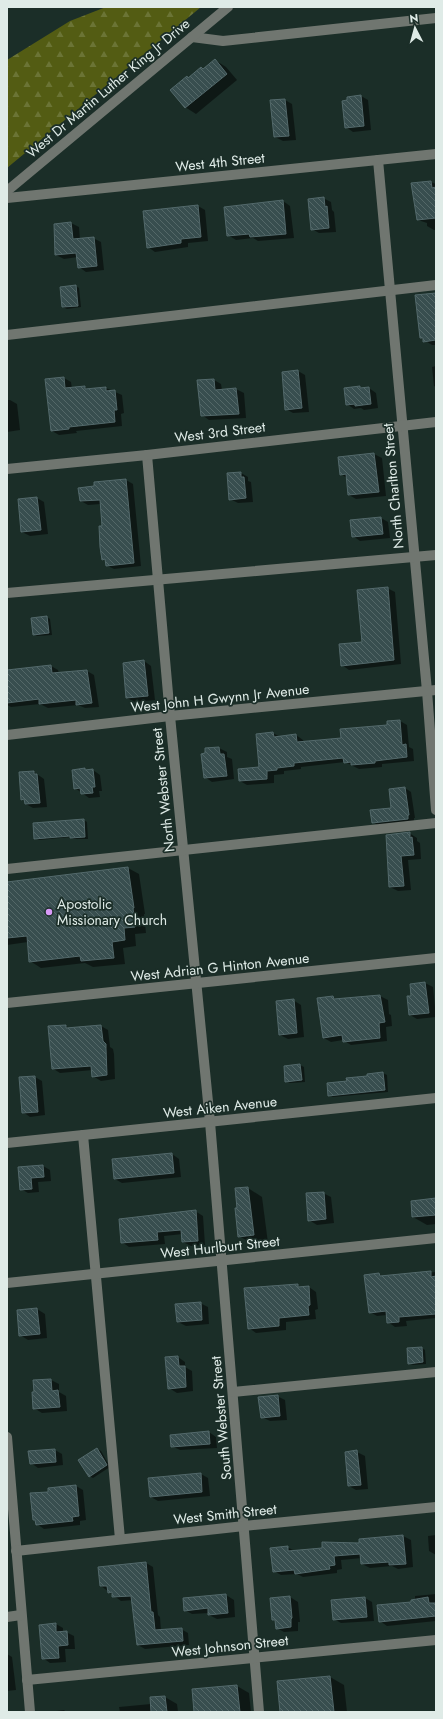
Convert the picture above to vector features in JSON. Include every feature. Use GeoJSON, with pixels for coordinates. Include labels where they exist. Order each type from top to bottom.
{"type":"FeatureCollection","features":[{"type":"Feature","properties":{"kind":"street","name":"West Dr Martin Luther King Jr Drive"},"geometry":{"type":"LineString","coordinates":[[7,191],[228,7]]}},
{"type":"Feature","properties":{"kind":"street"},"geometry":{"type":"LineString","coordinates":[[192,37],[224,41],[436,18]]}},
{"type":"Feature","properties":{"kind":"street","name":"West 4th Street"},"geometry":{"type":"LineString","coordinates":[[7,198],[436,154]]}},
{"type":"Feature","properties":{"kind":"street","name":"North Charlton Street"},"geometry":{"type":"LineString","coordinates":[[378,160],[414,558],[431,690],[436,810]]}},
{"type":"Feature","properties":{"kind":"street"},"geometry":{"type":"LineString","coordinates":[[7,335],[390,289],[436,285]]}},
{"type":"Feature","properties":{"kind":"street","name":"West 3rd Street"},"geometry":{"type":"LineString","coordinates":[[7,469],[147,455],[436,422]]}},
{"type":"Feature","properties":{"kind":"street","name":"North Webster Street"},"geometry":{"type":"LineString","coordinates":[[147,455],[170,716],[210,1122]]}},
{"type":"Feature","properties":{"kind":"street"},"geometry":{"type":"LineString","coordinates":[[7,593],[158,578],[436,555]]}},
{"type":"Feature","properties":{"kind":"street","name":"West John H Gwynn Jr Avenue"},"geometry":{"type":"LineString","coordinates":[[7,735],[170,716],[431,690]]}},
{"type":"Feature","properties":{"kind":"street"},"geometry":{"type":"LineString","coordinates":[[7,869],[436,823]]}},
{"type":"Feature","properties":{"kind":"street","name":"West Adrian G Hinton Avenue"},"geometry":{"type":"LineString","coordinates":[[7,1003],[436,958]]}},
{"type":"Feature","properties":{"kind":"street","name":"West Aiken Avenue"},"geometry":{"type":"LineString","coordinates":[[7,1143],[436,1098]]}},
{"type":"Feature","properties":{"kind":"street","name":"South Webster Street"},"geometry":{"type":"LineString","coordinates":[[210,1122],[259,1712]]}},
{"type":"Feature","properties":{"kind":"street"},"geometry":{"type":"LineString","coordinates":[[83,1135],[120,1539]]}},
{"type":"Feature","properties":{"kind":"street","name":"West Hurlburt Street"},"geometry":{"type":"LineString","coordinates":[[7,1283],[436,1238]]}},
{"type":"Feature","properties":{"kind":"street"},"geometry":{"type":"LineString","coordinates":[[233,1392],[436,1372]]}},
{"type":"Feature","properties":{"kind":"street"},"geometry":{"type":"LineString","coordinates":[[7,1437],[10,1502],[16,1551],[30,1712]]}},
{"type":"Feature","properties":{"kind":"street","name":"West Smith Street"},"geometry":{"type":"LineString","coordinates":[[16,1551],[436,1507]]}},
{"type":"Feature","properties":{"kind":"street"},"geometry":{"type":"LineString","coordinates":[[7,1617],[21,1615]]}},
{"type":"Feature","properties":{"kind":"street","name":"West Johnson Street"},"geometry":{"type":"LineString","coordinates":[[27,1680],[436,1640]]}},
{"type":"Feature","properties":{"kind":"green space"},"geometry":{"type":"Polygon","coordinates":[[[106,7],[201,7],[7,168],[7,60],[70,21],[106,7]]]}},
{"type":"Feature","properties":{"kind":"building"},"geometry":{"type":"Polygon","coordinates":[[[215,59],[227,74],[185,108],[170,90],[187,76],[188,78],[201,67],[203,69],[215,59]]]}},
{"type":"Feature","properties":{"kind":"building"},"geometry":{"type":"Polygon","coordinates":[[[361,95],[364,126],[345,128],[342,101],[347,100],[347,97],[361,95]]]}},
{"type":"Feature","properties":{"kind":"building"},"geometry":{"type":"Polygon","coordinates":[[[285,99],[289,136],[274,137],[270,100],[285,99]]]}},
{"type":"Feature","properties":{"kind":"building"},"geometry":{"type":"Polygon","coordinates":[[[431,181],[432,188],[436,187],[436,218],[417,220],[411,183],[431,181]]]}},
{"type":"Feature","properties":{"kind":"building"},"geometry":{"type":"Polygon","coordinates":[[[324,197],[325,207],[327,206],[329,228],[311,230],[308,199],[324,197]]]}},
{"type":"Feature","properties":{"kind":"building"},"geometry":{"type":"Polygon","coordinates":[[[283,200],[286,234],[250,237],[249,234],[227,236],[224,207],[283,200]]]}},
{"type":"Feature","properties":{"kind":"building"},"geometry":{"type":"Polygon","coordinates":[[[198,205],[201,237],[181,239],[181,243],[147,248],[143,211],[198,205]]]}},
{"type":"Feature","properties":{"kind":"building"},"geometry":{"type":"Polygon","coordinates":[[[71,222],[73,239],[94,237],[97,266],[78,268],[76,253],[55,255],[54,224],[71,222]]]}},
{"type":"Feature","properties":{"kind":"building"},"geometry":{"type":"Polygon","coordinates":[[[76,285],[78,306],[62,307],[60,287],[76,285]]]}},
{"type":"Feature","properties":{"kind":"building"},"geometry":{"type":"Polygon","coordinates":[[[436,293],[436,340],[423,342],[423,338],[420,338],[415,295],[436,293]]]}},
{"type":"Feature","properties":{"kind":"building"},"geometry":{"type":"Polygon","coordinates":[[[298,370],[302,408],[285,410],[282,372],[298,370]]]}},
{"type":"Feature","properties":{"kind":"building"},"geometry":{"type":"Polygon","coordinates":[[[64,377],[65,388],[85,386],[85,389],[106,387],[106,391],[115,390],[117,410],[114,410],[115,422],[69,427],[69,429],[51,431],[45,379],[64,377]]]}},
{"type":"Feature","properties":{"kind":"building"},"geometry":{"type":"Polygon","coordinates":[[[214,379],[215,390],[236,388],[239,414],[201,416],[197,380],[214,379]]]}},
{"type":"Feature","properties":{"kind":"building"},"geometry":{"type":"Polygon","coordinates":[[[360,386],[360,388],[369,387],[371,404],[355,406],[355,404],[346,405],[344,388],[360,386]]]}},
{"type":"Feature","properties":{"kind":"building"},"geometry":{"type":"Polygon","coordinates":[[[374,453],[379,492],[348,495],[346,474],[340,475],[338,457],[374,453]]]}},
{"type":"Feature","properties":{"kind":"building"},"geometry":{"type":"Polygon","coordinates":[[[241,472],[241,477],[244,477],[246,498],[229,500],[227,473],[241,472]]]}},
{"type":"Feature","properties":{"kind":"building"},"geometry":{"type":"Polygon","coordinates":[[[126,479],[134,563],[106,566],[105,559],[102,560],[100,547],[99,526],[102,526],[100,500],[80,501],[78,488],[94,486],[94,482],[126,479]]]}},
{"type":"Feature","properties":{"kind":"building"},"geometry":{"type":"Polygon","coordinates":[[[37,497],[41,530],[21,532],[18,499],[37,497]]]}},
{"type":"Feature","properties":{"kind":"building"},"geometry":{"type":"Polygon","coordinates":[[[381,517],[383,534],[352,537],[350,520],[381,517]]]}},
{"type":"Feature","properties":{"kind":"building"},"geometry":{"type":"Polygon","coordinates":[[[388,587],[394,660],[341,666],[339,644],[362,642],[357,590],[388,587]]]}},
{"type":"Feature","properties":{"kind":"building"},"geometry":{"type":"Polygon","coordinates":[[[47,616],[49,633],[33,635],[31,618],[47,616]]]}},
{"type":"Feature","properties":{"kind":"building"},"geometry":{"type":"Polygon","coordinates":[[[144,660],[148,696],[126,698],[123,663],[144,660]]]}},
{"type":"Feature","properties":{"kind":"building"},"geometry":{"type":"Polygon","coordinates":[[[51,665],[52,673],[87,670],[92,703],[76,705],[76,700],[39,704],[39,699],[7,703],[7,670],[51,665]]]}},
{"type":"Feature","properties":{"kind":"building"},"geometry":{"type":"Polygon","coordinates":[[[400,720],[402,745],[406,744],[407,757],[375,761],[375,763],[351,765],[351,762],[344,763],[343,758],[294,763],[294,766],[267,771],[267,779],[239,781],[238,769],[259,767],[256,734],[273,732],[274,737],[296,734],[297,742],[341,738],[340,729],[387,725],[387,721],[400,720]]]}},
{"type":"Feature","properties":{"kind":"building"},"geometry":{"type":"Polygon","coordinates":[[[219,747],[220,754],[224,754],[227,776],[204,778],[201,754],[205,753],[205,748],[219,747]]]}},
{"type":"Feature","properties":{"kind":"building"},"geometry":{"type":"Polygon","coordinates":[[[85,768],[85,770],[93,769],[95,787],[92,787],[93,793],[81,794],[80,788],[74,789],[72,770],[85,768]]]}},
{"type":"Feature","properties":{"kind":"building"},"geometry":{"type":"Polygon","coordinates":[[[34,771],[34,774],[37,774],[40,803],[25,804],[24,799],[21,800],[19,772],[34,771]]]}},
{"type":"Feature","properties":{"kind":"building"},"geometry":{"type":"Polygon","coordinates":[[[405,787],[409,815],[408,819],[372,823],[370,810],[391,808],[389,789],[405,787]]]}},
{"type":"Feature","properties":{"kind":"building"},"geometry":{"type":"Polygon","coordinates":[[[84,819],[85,837],[70,838],[70,836],[34,839],[33,823],[84,819]]]}},
{"type":"Feature","properties":{"kind":"building"},"geometry":{"type":"Polygon","coordinates":[[[410,832],[414,855],[401,856],[404,886],[389,887],[386,835],[410,832]]]}},
{"type":"Feature","properties":{"kind":"building"},"geometry":{"type":"Polygon","coordinates":[[[128,867],[134,908],[135,927],[124,928],[125,940],[112,942],[114,958],[81,961],[80,956],[29,962],[27,936],[7,938],[7,882],[128,867]]]}},
{"type":"Feature","properties":{"kind":"building"},"geometry":{"type":"Polygon","coordinates":[[[425,982],[429,1013],[409,1015],[407,996],[411,996],[410,984],[425,982]]]}},
{"type":"Feature","properties":{"kind":"building"},"geometry":{"type":"Polygon","coordinates":[[[380,995],[385,1022],[379,1023],[380,1038],[343,1042],[342,1035],[323,1038],[317,998],[333,996],[334,999],[380,995]]]}},
{"type":"Feature","properties":{"kind":"building"},"geometry":{"type":"Polygon","coordinates":[[[294,999],[297,1033],[279,1035],[276,1001],[294,999]]]}},
{"type":"Feature","properties":{"kind":"building"},"geometry":{"type":"Polygon","coordinates":[[[66,1025],[66,1028],[101,1025],[103,1041],[106,1044],[107,1075],[92,1077],[91,1066],[52,1069],[48,1026],[66,1025]]]}},
{"type":"Feature","properties":{"kind":"building"},"geometry":{"type":"Polygon","coordinates":[[[300,1064],[302,1080],[285,1082],[284,1066],[300,1064]]]}},
{"type":"Feature","properties":{"kind":"building"},"geometry":{"type":"Polygon","coordinates":[[[383,1072],[385,1090],[328,1096],[327,1083],[347,1081],[346,1078],[367,1076],[367,1074],[383,1072]]]}},
{"type":"Feature","properties":{"kind":"building"},"geometry":{"type":"Polygon","coordinates":[[[35,1076],[38,1112],[22,1113],[19,1077],[35,1076]]]}},
{"type":"Feature","properties":{"kind":"building"},"geometry":{"type":"Polygon","coordinates":[[[172,1153],[174,1173],[114,1179],[112,1159],[172,1153]]]}},
{"type":"Feature","properties":{"kind":"building"},"geometry":{"type":"Polygon","coordinates":[[[43,1165],[44,1177],[31,1178],[32,1189],[20,1190],[18,1167],[43,1165]]]}},
{"type":"Feature","properties":{"kind":"building"},"geometry":{"type":"Polygon","coordinates":[[[248,1187],[254,1235],[238,1237],[235,1208],[237,1208],[235,1188],[248,1187]]]}},
{"type":"Feature","properties":{"kind":"building"},"geometry":{"type":"Polygon","coordinates":[[[324,1192],[326,1219],[308,1221],[306,1193],[324,1192]]]}},
{"type":"Feature","properties":{"kind":"building"},"geometry":{"type":"Polygon","coordinates":[[[436,1198],[436,1215],[412,1217],[411,1201],[436,1198]]]}},
{"type":"Feature","properties":{"kind":"building"},"geometry":{"type":"Polygon","coordinates":[[[196,1210],[198,1241],[182,1242],[181,1230],[157,1232],[158,1240],[121,1243],[119,1219],[196,1210]]]}},
{"type":"Feature","properties":{"kind":"building"},"geometry":{"type":"Polygon","coordinates":[[[431,1271],[431,1277],[436,1276],[436,1314],[399,1317],[399,1322],[387,1323],[386,1311],[369,1313],[364,1275],[379,1273],[380,1276],[431,1271]]]}},
{"type":"Feature","properties":{"kind":"building"},"geometry":{"type":"Polygon","coordinates":[[[298,1284],[298,1287],[309,1286],[309,1315],[279,1318],[279,1326],[248,1329],[244,1288],[298,1284]]]}},
{"type":"Feature","properties":{"kind":"building"},"geometry":{"type":"Polygon","coordinates":[[[201,1302],[202,1320],[177,1322],[175,1304],[201,1302]]]}},
{"type":"Feature","properties":{"kind":"building"},"geometry":{"type":"Polygon","coordinates":[[[37,1308],[40,1334],[19,1336],[17,1310],[37,1308]]]}},
{"type":"Feature","properties":{"kind":"building"},"geometry":{"type":"Polygon","coordinates":[[[422,1347],[423,1362],[408,1364],[407,1348],[422,1347]]]}},
{"type":"Feature","properties":{"kind":"building"},"geometry":{"type":"Polygon","coordinates":[[[178,1356],[179,1366],[185,1366],[186,1387],[168,1389],[165,1357],[178,1356]]]}},
{"type":"Feature","properties":{"kind":"building"},"geometry":{"type":"Polygon","coordinates":[[[51,1379],[52,1391],[58,1390],[60,1407],[33,1409],[33,1380],[51,1379]]]}},
{"type":"Feature","properties":{"kind":"building"},"geometry":{"type":"Polygon","coordinates":[[[278,1395],[280,1416],[261,1418],[258,1397],[278,1395]]]}},
{"type":"Feature","properties":{"kind":"building"},"geometry":{"type":"Polygon","coordinates":[[[209,1431],[210,1444],[171,1447],[170,1435],[209,1431]]]}},
{"type":"Feature","properties":{"kind":"building"},"geometry":{"type":"Polygon","coordinates":[[[97,1448],[107,1465],[89,1477],[78,1460],[97,1448]]]}},
{"type":"Feature","properties":{"kind":"building"},"geometry":{"type":"Polygon","coordinates":[[[55,1449],[56,1462],[30,1464],[28,1451],[55,1449]]]}},
{"type":"Feature","properties":{"kind":"building"},"geometry":{"type":"Polygon","coordinates":[[[357,1450],[361,1485],[348,1486],[345,1452],[357,1450]]]}},
{"type":"Feature","properties":{"kind":"building"},"geometry":{"type":"Polygon","coordinates":[[[201,1473],[202,1492],[150,1497],[148,1478],[201,1473]]]}},
{"type":"Feature","properties":{"kind":"building"},"geometry":{"type":"Polygon","coordinates":[[[76,1485],[79,1516],[72,1517],[73,1521],[36,1525],[35,1520],[33,1520],[30,1493],[48,1492],[48,1488],[76,1485]]]}},
{"type":"Feature","properties":{"kind":"building"},"geometry":{"type":"Polygon","coordinates":[[[403,1535],[406,1564],[389,1565],[389,1562],[361,1564],[360,1554],[334,1556],[335,1565],[329,1566],[330,1569],[295,1574],[294,1570],[273,1572],[270,1548],[288,1546],[288,1551],[322,1548],[322,1542],[359,1543],[359,1539],[403,1535]]]}},
{"type":"Feature","properties":{"kind":"building"},"geometry":{"type":"Polygon","coordinates":[[[146,1562],[151,1612],[153,1612],[155,1630],[182,1628],[183,1641],[137,1645],[131,1596],[112,1597],[112,1592],[108,1593],[107,1586],[100,1586],[98,1567],[146,1562]]]}},
{"type":"Feature","properties":{"kind":"building"},"geometry":{"type":"Polygon","coordinates":[[[226,1594],[228,1613],[208,1615],[208,1608],[184,1611],[183,1598],[226,1594]]]}},
{"type":"Feature","properties":{"kind":"building"},"geometry":{"type":"Polygon","coordinates":[[[290,1596],[292,1618],[291,1627],[276,1629],[275,1620],[272,1620],[270,1598],[290,1596]]]}},
{"type":"Feature","properties":{"kind":"building"},"geometry":{"type":"Polygon","coordinates":[[[365,1597],[367,1617],[333,1620],[331,1600],[365,1597]]]}},
{"type":"Feature","properties":{"kind":"building"},"geometry":{"type":"Polygon","coordinates":[[[428,1597],[429,1603],[436,1603],[436,1616],[379,1622],[377,1605],[411,1602],[411,1600],[428,1597]]]}},
{"type":"Feature","properties":{"kind":"building"},"geometry":{"type":"Polygon","coordinates":[[[56,1623],[56,1632],[67,1631],[68,1645],[58,1646],[59,1658],[42,1659],[39,1625],[56,1623]]]}},
{"type":"Feature","properties":{"kind":"building"},"geometry":{"type":"Polygon","coordinates":[[[330,1676],[334,1712],[280,1712],[277,1681],[330,1676]]]}},
{"type":"Feature","properties":{"kind":"building"},"geometry":{"type":"Polygon","coordinates":[[[237,1685],[240,1712],[194,1712],[192,1689],[237,1685]]]}},
{"type":"Feature","properties":{"kind":"building"},"geometry":{"type":"Polygon","coordinates":[[[165,1696],[167,1712],[151,1712],[150,1697],[165,1696]]]}},
{"type":"Feature","properties":{"kind":"place","name":"Apostolic Missionary Church"},"geometry":{"type":"Point","coordinates":[49,912]}}]}
